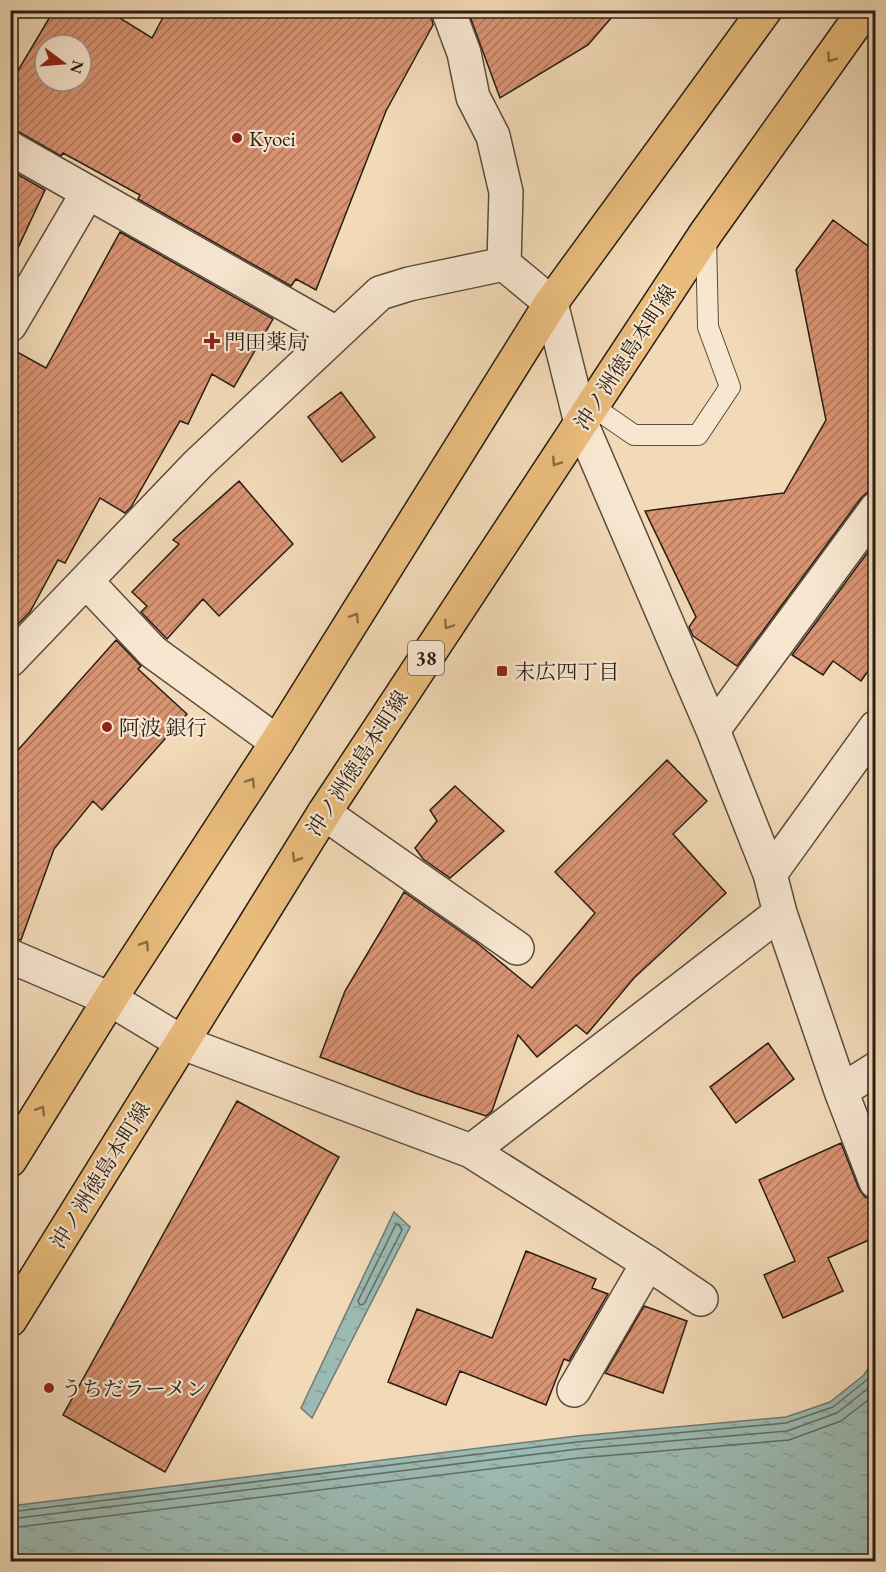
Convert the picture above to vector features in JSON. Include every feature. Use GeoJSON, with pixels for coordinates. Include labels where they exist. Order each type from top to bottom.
{"type":"FeatureCollection","features":[{"type":"Feature","properties":{"kind":"main road"},"geometry":{"type":"LineString","coordinates":[[10,1160],[110,999],[277,742],[551,303],[765,10]]}},
{"type":"Feature","properties":{"kind":"main road","name":"沖ノ洲徳島本町線"},"geometry":{"type":"LineString","coordinates":[[10,1320],[324,813],[706,233],[865,10]]}},
{"type":"Feature","properties":{"kind":"street"},"geometry":{"type":"LineString","coordinates":[[448,10],[464,54],[473,97],[493,136],[506,192],[504,264]]}},
{"type":"Feature","properties":{"kind":"street"},"geometry":{"type":"LineString","coordinates":[[10,148],[336,333]]}},
{"type":"Feature","properties":{"kind":"street"},"geometry":{"type":"LineString","coordinates":[[10,326],[88,192]]}},
{"type":"Feature","properties":{"kind":"street"},"geometry":{"type":"LineString","coordinates":[[504,264],[551,303],[587,414],[770,874],[780,913],[841,1091],[876,1182]]}},
{"type":"Feature","properties":{"kind":"street"},"geometry":{"type":"LineString","coordinates":[[10,660],[198,464],[380,292],[504,264]]}},
{"type":"Feature","properties":{"kind":"street"},"geometry":{"type":"LineString","coordinates":[[713,730],[876,509]]}},
{"type":"Feature","properties":{"kind":"street"},"geometry":{"type":"LineString","coordinates":[[86,581],[153,652],[277,742]]}},
{"type":"Feature","properties":{"kind":"street"},"geometry":{"type":"LineString","coordinates":[[770,874],[876,727]]}},
{"type":"Feature","properties":{"kind":"street"},"geometry":{"type":"LineString","coordinates":[[324,813],[518,948]]}},
{"type":"Feature","properties":{"kind":"street"},"geometry":{"type":"LineString","coordinates":[[471,1151],[780,913]]}},
{"type":"Feature","properties":{"kind":"street"},"geometry":{"type":"LineString","coordinates":[[10,956],[110,999],[183,1043],[471,1151],[701,1299]]}},
{"type":"Feature","properties":{"kind":"street"},"geometry":{"type":"LineString","coordinates":[[841,1091],[876,1069]]}},
{"type":"Feature","properties":{"kind":"street"},"geometry":{"type":"LineString","coordinates":[[574,1390],[648,1263]]}},
{"type":"Feature","properties":{"kind":"lane"},"geometry":{"type":"LineString","coordinates":[[587,414],[634,435],[698,435],[730,387],[708,327],[706,233]]}},
{"type":"Feature","properties":{"kind":"water"},"geometry":{"type":"Polygon","coordinates":[[[394,1212],[410,1227],[312,1418],[301,1408],[394,1212]]]}},
{"type":"Feature","properties":{"kind":"water"},"geometry":{"type":"Polygon","coordinates":[[[875,1358],[875,1561],[11,1561],[11,1506],[577,1436],[786,1417],[830,1402],[864,1375],[875,1358]]]}},
{"type":"Feature","properties":{"kind":"building","name":"Kyoei"},"geometry":{"type":"Polygon","coordinates":[[[54,10],[107,10],[152,38],[167,10],[430,10],[433,25],[386,111],[316,290],[296,279],[291,286],[138,199],[140,195],[63,153],[61,156],[10,129],[10,84],[33,45],[33,93],[93,93],[93,33],[40,33],[54,10]]]}},
{"type":"Feature","properties":{"kind":"building"},"geometry":{"type":"Polygon","coordinates":[[[618,10],[588,45],[500,98],[468,11],[618,10]]]}},
{"type":"Feature","properties":{"kind":"building"},"geometry":{"type":"Polygon","coordinates":[[[10,170],[45,190],[10,265],[10,170]]]}},
{"type":"Feature","properties":{"kind":"building"},"geometry":{"type":"Polygon","coordinates":[[[833,220],[876,252],[876,491],[868,492],[861,498],[737,666],[693,636],[689,627],[696,617],[645,511],[784,493],[826,420],[796,270],[833,220]]]}},
{"type":"Feature","properties":{"kind":"building"},"geometry":{"type":"Polygon","coordinates":[[[120,232],[273,319],[234,387],[212,374],[188,424],[180,421],[131,507],[125,513],[100,498],[65,563],[58,560],[30,612],[10,632],[10,348],[46,368],[120,232]]]}},
{"type":"Feature","properties":{"kind":"building"},"geometry":{"type":"Polygon","coordinates":[[[341,392],[375,437],[342,462],[308,417],[341,392]]]}},
{"type":"Feature","properties":{"kind":"building"},"geometry":{"type":"Polygon","coordinates":[[[239,481],[293,544],[219,616],[203,599],[167,639],[141,612],[147,606],[132,592],[179,544],[173,540],[239,481]]]}},
{"type":"Feature","properties":{"kind":"building"},"geometry":{"type":"Polygon","coordinates":[[[876,541],[876,660],[861,681],[833,661],[823,675],[792,655],[876,541]]]}},
{"type":"Feature","properties":{"kind":"building","name":"阿波 銀行"},"geometry":{"type":"Polygon","coordinates":[[[116,640],[141,666],[138,669],[187,714],[102,810],[93,801],[54,849],[21,940],[10,938],[10,759],[116,640]]]}},
{"type":"Feature","properties":{"kind":"building"},"geometry":{"type":"Polygon","coordinates":[[[667,760],[707,801],[673,834],[726,893],[634,978],[587,1034],[576,1025],[537,1057],[518,1035],[492,1111],[486,1116],[418,1094],[320,1057],[345,991],[404,892],[477,943],[532,988],[595,913],[555,872],[667,760]]]}},
{"type":"Feature","properties":{"kind":"building"},"geometry":{"type":"Polygon","coordinates":[[[455,786],[504,831],[450,878],[423,859],[415,848],[437,821],[430,810],[455,786]]]}},
{"type":"Feature","properties":{"kind":"building"},"geometry":{"type":"Polygon","coordinates":[[[768,1043],[794,1079],[736,1123],[710,1087],[768,1043]]]}},
{"type":"Feature","properties":{"kind":"building"},"geometry":{"type":"Polygon","coordinates":[[[237,1101],[339,1157],[165,1472],[63,1415],[237,1101]]]}},
{"type":"Feature","properties":{"kind":"building"},"geometry":{"type":"Polygon","coordinates":[[[841,1143],[859,1189],[865,1197],[876,1200],[876,1237],[828,1258],[843,1291],[783,1318],[764,1275],[795,1261],[759,1180],[841,1143]]]}},
{"type":"Feature","properties":{"kind":"building"},"geometry":{"type":"Polygon","coordinates":[[[526,1251],[596,1279],[592,1288],[608,1294],[569,1361],[564,1359],[546,1405],[460,1371],[446,1405],[388,1382],[417,1309],[492,1338],[526,1251]]]}},
{"type":"Feature","properties":{"kind":"building"},"geometry":{"type":"Polygon","coordinates":[[[644,1306],[687,1321],[663,1393],[605,1373],[644,1306]]]}},
{"type":"Feature","properties":{"kind":"place","name":"Kyoei"},"geometry":{"type":"Point","coordinates":[237,138]}},
{"type":"Feature","properties":{"kind":"place","name":"門田薬局"},"geometry":{"type":"Point","coordinates":[212,341]}},
{"type":"Feature","properties":{"kind":"place","name":"末広四丁目"},"geometry":{"type":"Point","coordinates":[502,671]}},
{"type":"Feature","properties":{"kind":"place","name":"阿波 銀行"},"geometry":{"type":"Point","coordinates":[107,727]}},
{"type":"Feature","properties":{"kind":"place","name":"うちだラーメン"},"geometry":{"type":"Point","coordinates":[49,1388]}}]}
